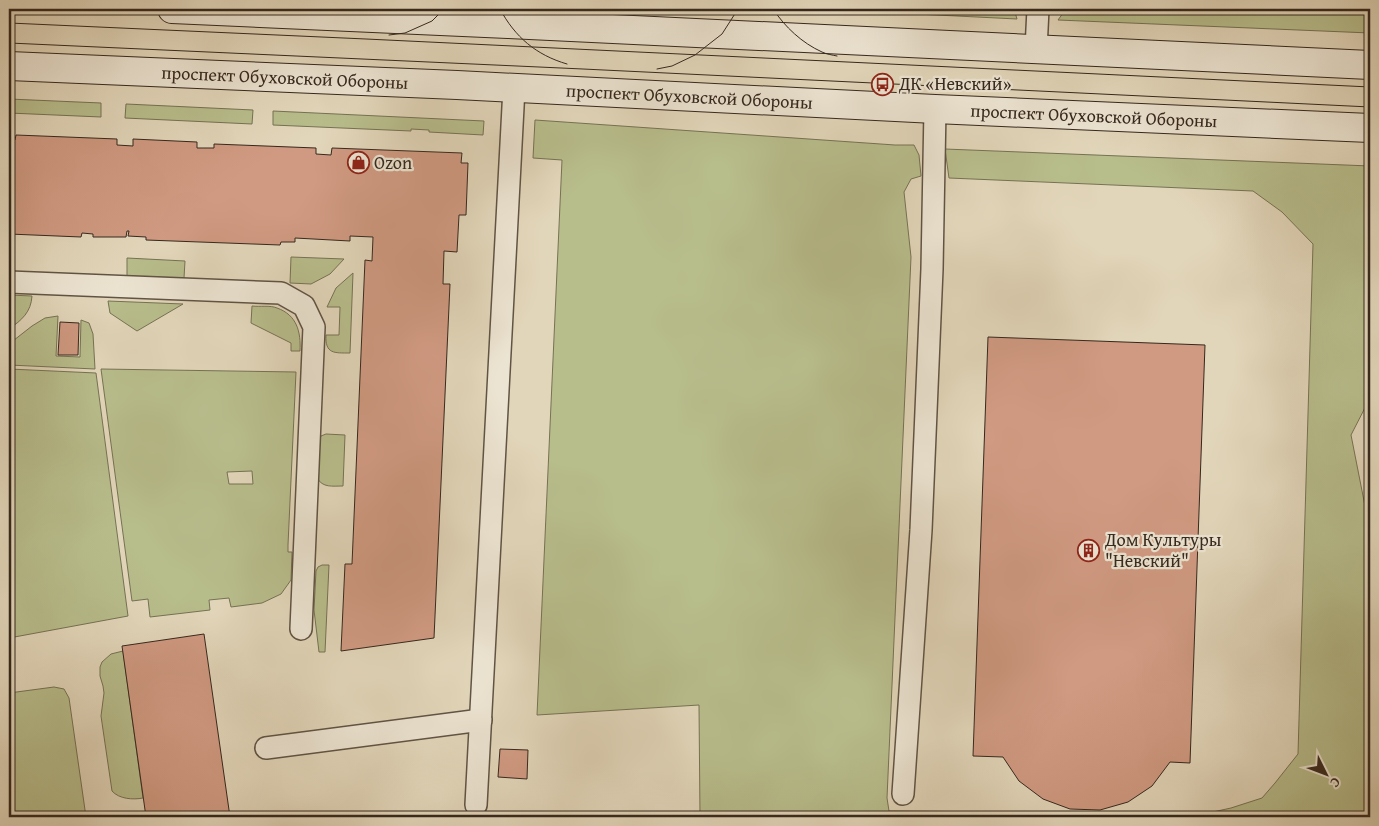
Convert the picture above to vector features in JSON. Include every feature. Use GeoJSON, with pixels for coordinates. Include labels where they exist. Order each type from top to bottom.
{"type":"FeatureCollection","features":[{"type":"Feature","properties":{"kind":"main road"},"geometry":{"type":"LineString","coordinates":[[172,9],[267,11],[1370,65]]}},
{"type":"Feature","properties":{"kind":"main road","name":"проспект Обуховской Обороны"},"geometry":{"type":"LineString","coordinates":[[9,66],[1370,128]]}},
{"type":"Feature","properties":{"kind":"lane"},"geometry":{"type":"LineString","coordinates":[[1036,49],[1038,9]]}},
{"type":"Feature","properties":{"kind":"lane"},"geometry":{"type":"LineString","coordinates":[[476,805],[514,88]]}},
{"type":"Feature","properties":{"kind":"lane"},"geometry":{"type":"LineString","coordinates":[[903,794],[921,530],[932,269],[935,109]]}},
{"type":"Feature","properties":{"kind":"lane"},"geometry":{"type":"LineString","coordinates":[[9,282],[281,294],[304,306],[314,327],[300,629]]}},
{"type":"Feature","properties":{"kind":"lane"},"geometry":{"type":"LineString","coordinates":[[266,748],[481,720]]}},
{"type":"Feature","properties":{"kind":"green space"},"geometry":{"type":"Polygon","coordinates":[[[816,9],[1014,9],[1017,19],[816,9]]]}},
{"type":"Feature","properties":{"kind":"green space"},"geometry":{"type":"Polygon","coordinates":[[[1066,9],[1370,9],[1370,33],[1058,20],[1066,9]]]}},
{"type":"Feature","properties":{"kind":"green space"},"geometry":{"type":"Polygon","coordinates":[[[9,99],[101,103],[101,117],[9,113],[9,99]]]}},
{"type":"Feature","properties":{"kind":"green space"},"geometry":{"type":"Polygon","coordinates":[[[126,104],[253,110],[252,124],[125,118],[126,104]]]}},
{"type":"Feature","properties":{"kind":"green space"},"geometry":{"type":"Polygon","coordinates":[[[273,111],[484,121],[483,135],[411,129],[411,131],[273,125],[273,111]]]}},
{"type":"Feature","properties":{"kind":"green space"},"geometry":{"type":"Polygon","coordinates":[[[535,120],[914,145],[919,155],[921,176],[911,179],[904,192],[911,257],[887,798],[889,811],[1013,812],[1028,817],[700,817],[699,705],[537,715],[562,160],[533,158],[535,120]]]}},
{"type":"Feature","properties":{"kind":"green space"},"geometry":{"type":"Polygon","coordinates":[[[945,149],[1370,166],[1370,398],[1351,435],[1365,506],[1370,504],[1370,817],[1190,817],[1231,808],[1262,798],[1298,754],[1313,244],[1282,212],[1253,191],[949,178],[945,149]]]}},
{"type":"Feature","properties":{"kind":"green space"},"geometry":{"type":"Polygon","coordinates":[[[291,257],[344,259],[330,274],[311,284],[290,283],[291,257]]]}},
{"type":"Feature","properties":{"kind":"green space"},"geometry":{"type":"Polygon","coordinates":[[[127,258],[185,261],[184,278],[127,276],[127,258]]]}},
{"type":"Feature","properties":{"kind":"green space"},"geometry":{"type":"Polygon","coordinates":[[[353,273],[350,353],[335,352],[327,346],[326,335],[339,335],[340,307],[327,307],[336,288],[353,273]]]}},
{"type":"Feature","properties":{"kind":"green space"},"geometry":{"type":"Polygon","coordinates":[[[9,295],[32,296],[30,307],[25,315],[9,329],[9,295]]]}},
{"type":"Feature","properties":{"kind":"green space"},"geometry":{"type":"Polygon","coordinates":[[[108,301],[183,304],[137,331],[110,313],[108,301]]]}},
{"type":"Feature","properties":{"kind":"green space"},"geometry":{"type":"Polygon","coordinates":[[[252,306],[274,307],[289,315],[296,325],[300,337],[300,351],[291,351],[291,343],[251,323],[252,306]]]}},
{"type":"Feature","properties":{"kind":"green space"},"geometry":{"type":"Polygon","coordinates":[[[58,316],[56,356],[80,357],[81,320],[89,323],[93,334],[95,369],[9,365],[9,344],[45,318],[58,316]]]}},
{"type":"Feature","properties":{"kind":"green space"},"geometry":{"type":"Polygon","coordinates":[[[9,369],[96,373],[128,616],[9,638],[9,369]]]}},
{"type":"Feature","properties":{"kind":"green space"},"geometry":{"type":"Polygon","coordinates":[[[101,369],[296,372],[288,545],[288,552],[292,552],[291,580],[281,594],[262,603],[231,607],[229,598],[209,600],[210,610],[150,617],[148,599],[132,601],[101,369]],[[252,471],[227,472],[229,484],[253,484],[252,471]]]}},
{"type":"Feature","properties":{"kind":"green space"},"geometry":{"type":"Polygon","coordinates":[[[326,434],[345,435],[343,486],[325,485],[317,478],[319,441],[321,436],[326,434]]]}},
{"type":"Feature","properties":{"kind":"green space"},"geometry":{"type":"Polygon","coordinates":[[[322,565],[329,565],[325,652],[319,652],[314,610],[316,571],[322,565]]]}},
{"type":"Feature","properties":{"kind":"green space"},"geometry":{"type":"Polygon","coordinates":[[[123,651],[143,798],[139,799],[122,797],[112,791],[101,716],[104,693],[100,667],[102,662],[111,654],[123,651]]]}},
{"type":"Feature","properties":{"kind":"green space"},"geometry":{"type":"Polygon","coordinates":[[[54,687],[64,689],[69,698],[86,817],[9,817],[9,693],[54,687]]]}},
{"type":"Feature","properties":{"kind":"building"},"geometry":{"type":"Polygon","coordinates":[[[16,135],[117,139],[117,145],[133,146],[133,139],[197,142],[197,148],[214,148],[214,144],[316,148],[316,154],[331,155],[332,148],[462,153],[461,163],[468,163],[466,215],[459,215],[457,252],[444,251],[443,284],[450,284],[434,638],[341,651],[345,564],[352,564],[365,260],[372,261],[373,237],[350,236],[350,241],[295,238],[295,242],[281,242],[280,245],[146,240],[146,237],[128,236],[129,231],[127,231],[126,237],[93,237],[93,234],[82,233],[81,237],[9,234],[9,140],[15,140],[16,135]]]}},
{"type":"Feature","properties":{"kind":"building"},"geometry":{"type":"Polygon","coordinates":[[[60,322],[79,323],[78,355],[58,355],[60,322]]]}},
{"type":"Feature","properties":{"kind":"building","name":"Дом Культуры \"Невский\""},"geometry":{"type":"Polygon","coordinates":[[[988,337],[1205,345],[1190,763],[1170,762],[1152,786],[1128,802],[1100,810],[1070,809],[1043,799],[1019,781],[1003,757],[973,756],[988,337]]]}},
{"type":"Feature","properties":{"kind":"building"},"geometry":{"type":"Polygon","coordinates":[[[204,634],[230,817],[146,817],[122,646],[204,634]]]}},
{"type":"Feature","properties":{"kind":"building"},"geometry":{"type":"Polygon","coordinates":[[[500,749],[528,750],[527,779],[498,777],[500,749]]]}},
{"type":"Feature","properties":{"kind":"tram line"},"geometry":{"type":"LineString","coordinates":[[389,35],[405,33],[432,21],[444,9]]}},
{"type":"Feature","properties":{"kind":"tram line"},"geometry":{"type":"LineString","coordinates":[[500,9],[512,28],[528,44],[546,56],[567,64]]}},
{"type":"Feature","properties":{"kind":"tram line"},"geometry":{"type":"LineString","coordinates":[[657,69],[672,66],[695,55],[722,34],[738,9]]}},
{"type":"Feature","properties":{"kind":"tram line"},"geometry":{"type":"LineString","coordinates":[[773,9],[783,22],[801,39],[822,52],[837,56]]}},
{"type":"Feature","properties":{"kind":"tram line"},"geometry":{"type":"LineString","coordinates":[[9,23],[1370,87]]}},
{"type":"Feature","properties":{"kind":"tram line"},"geometry":{"type":"LineString","coordinates":[[9,43],[1370,107]]}},
{"type":"Feature","properties":{"kind":"place","name":"ДК «Невский»"},"geometry":{"type":"Point","coordinates":[883,84]}},
{"type":"Feature","properties":{"kind":"place","name":"Ozon"},"geometry":{"type":"Point","coordinates":[358,163]}},
{"type":"Feature","properties":{"kind":"place","name":"Дом Культуры \"Невский\""},"geometry":{"type":"Point","coordinates":[1089,550]}}]}
